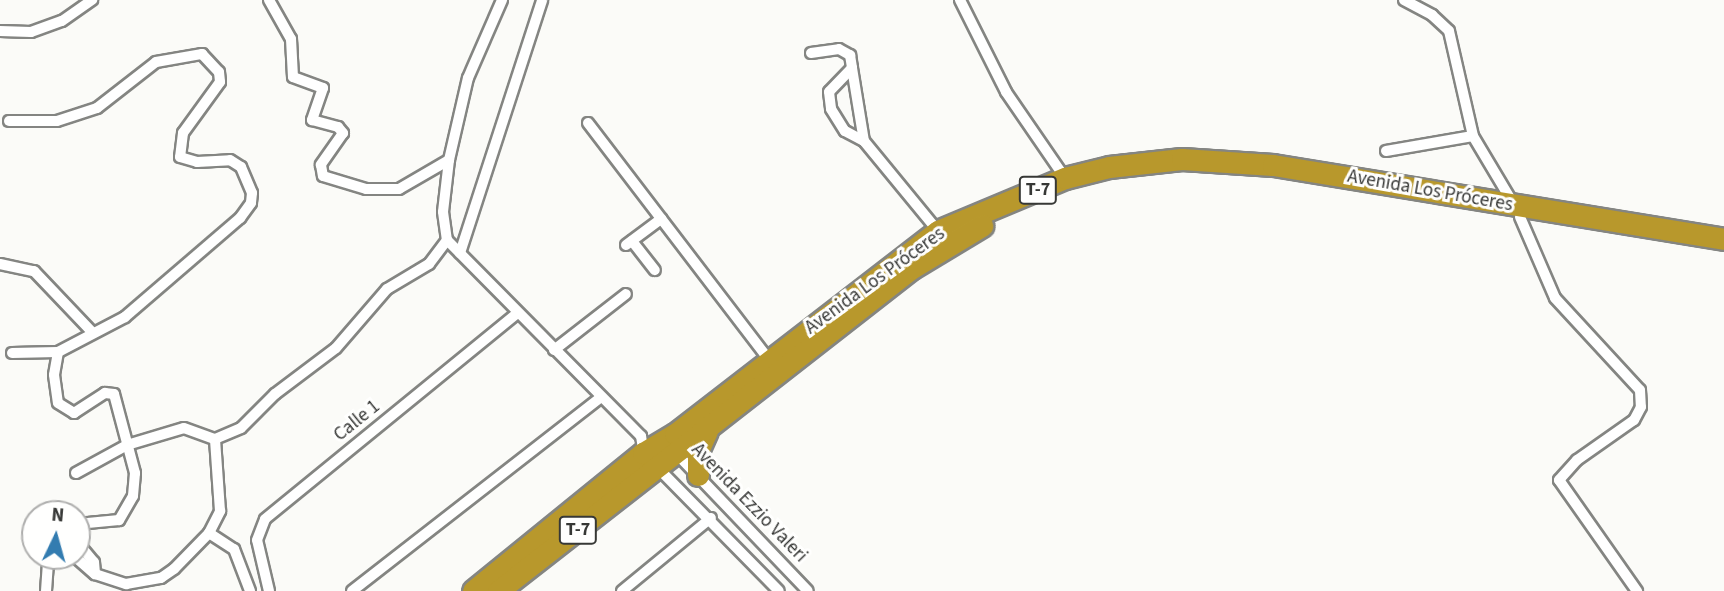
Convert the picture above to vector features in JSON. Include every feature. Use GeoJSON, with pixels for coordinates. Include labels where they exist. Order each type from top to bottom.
{"type":"FeatureCollection","features":[{"type":"Feature","properties":{"kind":"highway","name":"Avenida Los Próceres"},"geometry":{"type":"LineString","coordinates":[[670,448],[769,360],[938,231],[1065,178],[1136,163],[1215,160],[1322,172],[1724,251]]}},
{"type":"Feature","properties":{"kind":"highway","name":"Avenida Los Próceres"},"geometry":{"type":"LineString","coordinates":[[473,591],[647,452],[670,448],[708,429],[946,244],[1067,188],[1144,173],[1231,171],[1724,239]]}},
{"type":"Feature","properties":{"kind":"highway"},"geometry":{"type":"LineString","coordinates":[[698,475],[698,450],[708,429]]}},
{"type":"Feature","properties":{"kind":"highway","name":"Avenida Los Próceres"},"geometry":{"type":"LineString","coordinates":[[498,591],[647,452]]}},
{"type":"Feature","properties":{"kind":"street"},"geometry":{"type":"LineString","coordinates":[[0,31],[31,32],[62,21],[92,0]]}},
{"type":"Feature","properties":{"kind":"street"},"geometry":{"type":"LineString","coordinates":[[269,0],[291,39],[293,78],[323,88],[313,120],[338,127],[343,133],[321,165],[323,177],[366,189],[399,189],[449,160]]}},
{"type":"Feature","properties":{"kind":"street"},"geometry":{"type":"LineString","coordinates":[[76,473],[127,445],[184,428],[215,439],[241,428],[275,394],[336,348],[387,289],[429,264],[447,240],[443,201],[449,160],[468,78],[502,0]]}},
{"type":"Feature","properties":{"kind":"street"},"geometry":{"type":"LineString","coordinates":[[460,253],[542,0]]}},
{"type":"Feature","properties":{"kind":"street"},"geometry":{"type":"LineString","coordinates":[[960,0],[1006,92],[1065,178]]}},
{"type":"Feature","properties":{"kind":"street"},"geometry":{"type":"LineString","coordinates":[[1404,0],[1432,15],[1450,31],[1473,136],[1517,212],[1555,298],[1640,390],[1641,407],[1634,420],[1577,460],[1559,480],[1637,591]]}},
{"type":"Feature","properties":{"kind":"street"},"geometry":{"type":"LineString","coordinates":[[811,53],[839,49],[850,55],[864,141]]}},
{"type":"Feature","properties":{"kind":"street"},"geometry":{"type":"LineString","coordinates":[[9,121],[57,121],[97,108],[156,62],[202,54],[219,72],[213,93],[184,133],[180,157],[197,162],[230,160],[241,167],[249,182],[251,203],[125,317],[92,331],[58,352],[12,353]]}},
{"type":"Feature","properties":{"kind":"street"},"geometry":{"type":"LineString","coordinates":[[852,68],[829,92],[831,109],[845,131],[864,141],[938,231]]}},
{"type":"Feature","properties":{"kind":"street"},"geometry":{"type":"LineString","coordinates":[[588,123],[769,360]]}},
{"type":"Feature","properties":{"kind":"street"},"geometry":{"type":"LineString","coordinates":[[1385,151],[1473,136]]}},
{"type":"Feature","properties":{"kind":"street"},"geometry":{"type":"LineString","coordinates":[[655,270],[629,243],[661,219]]}},
{"type":"Feature","properties":{"kind":"street","name":"Avenida Ezzio Valeri"},"geometry":{"type":"LineString","coordinates":[[447,240],[601,397],[647,452],[782,591]]}},
{"type":"Feature","properties":{"kind":"street"},"geometry":{"type":"LineString","coordinates":[[0,264],[34,271],[92,331]]}},
{"type":"Feature","properties":{"kind":"street"},"geometry":{"type":"LineString","coordinates":[[554,350],[625,294]]}},
{"type":"Feature","properties":{"kind":"street","name":"Calle 1"},"geometry":{"type":"LineString","coordinates":[[269,591],[257,540],[265,519],[519,313]]}},
{"type":"Feature","properties":{"kind":"street"},"geometry":{"type":"LineString","coordinates":[[58,352],[54,375],[58,403],[74,413],[105,393],[114,394],[135,473],[127,513],[103,523],[91,523]]}},
{"type":"Feature","properties":{"kind":"street"},"geometry":{"type":"LineString","coordinates":[[352,591],[601,397]]}},
{"type":"Feature","properties":{"kind":"street"},"geometry":{"type":"LineString","coordinates":[[90,570],[126,584],[161,578],[209,533],[220,511],[215,439]]}},
{"type":"Feature","properties":{"kind":"street","name":"Avenida Ezzio Valeri"},"geometry":{"type":"LineString","coordinates":[[670,448],[808,591]]}},
{"type":"Feature","properties":{"kind":"street"},"geometry":{"type":"LineString","coordinates":[[622,591],[711,518]]}},
{"type":"Feature","properties":{"kind":"street"},"geometry":{"type":"LineString","coordinates":[[209,533],[234,549],[250,591]]}},
{"type":"Feature","properties":{"kind":"street"},"geometry":{"type":"LineString","coordinates":[[91,558],[95,574]]}},
{"type":"Feature","properties":{"kind":"street"},"geometry":{"type":"LineString","coordinates":[[46,591],[48,570]]}},
{"type":"Feature","properties":{"kind":"street"},"geometry":{"type":"LineString","coordinates":[[782,591],[799,580]]}}]}
